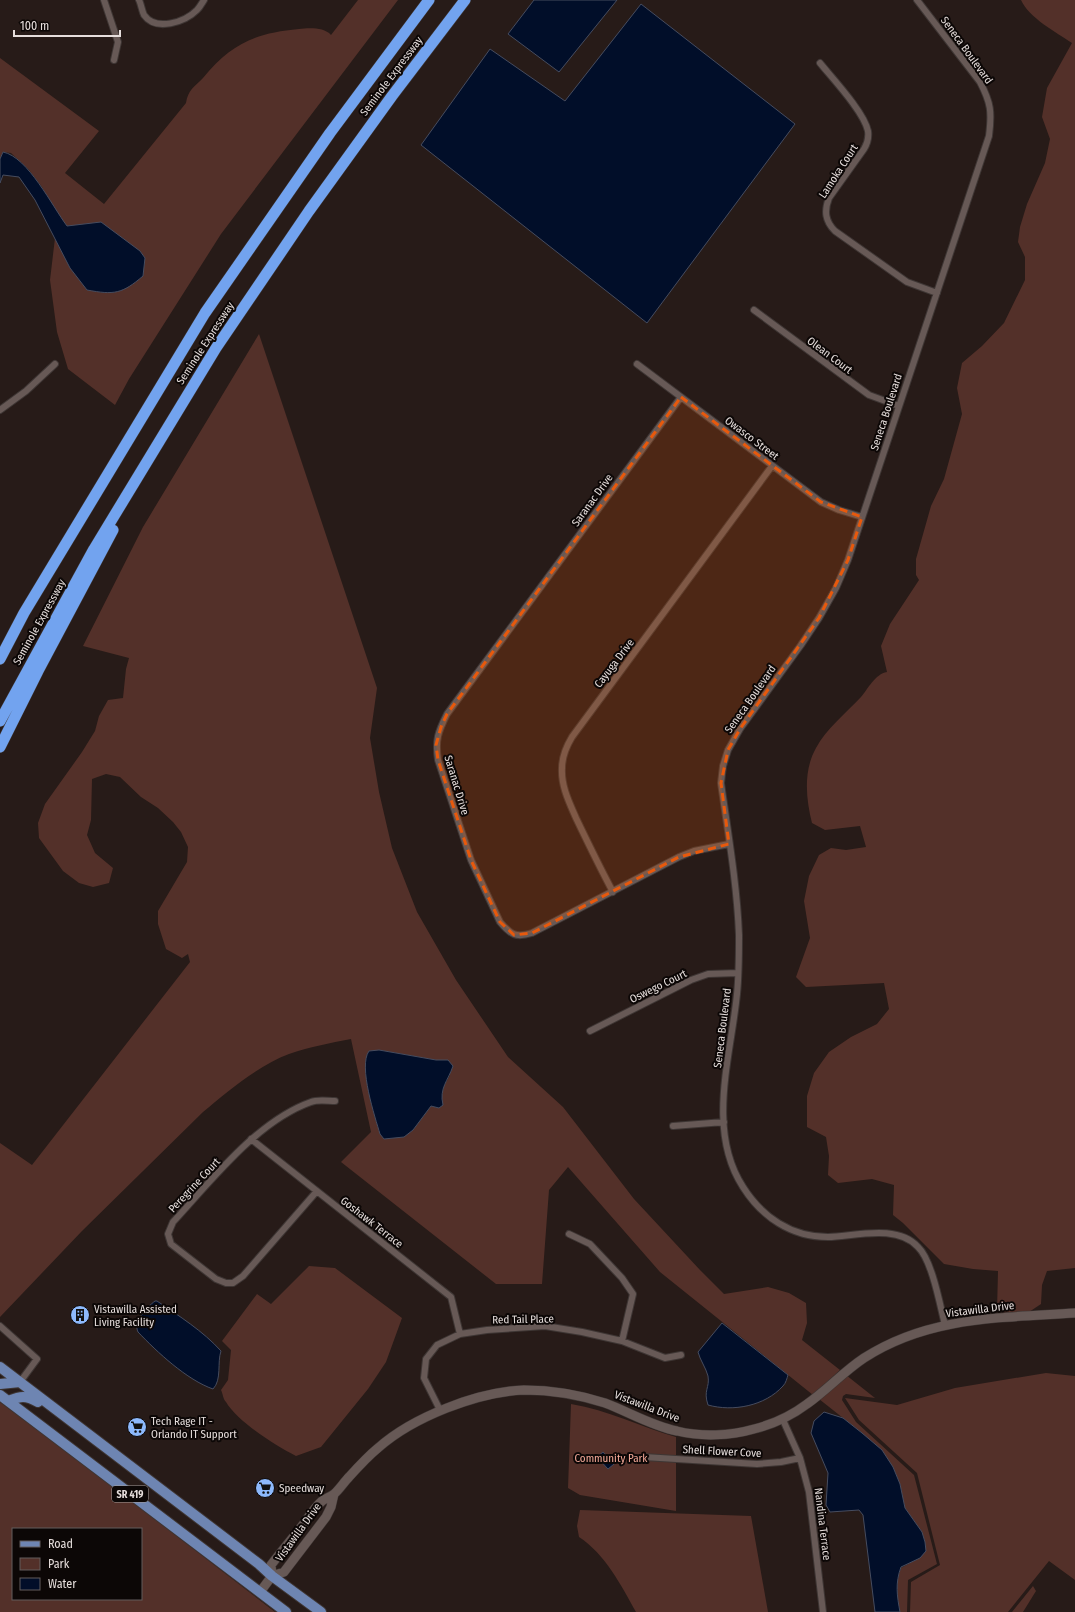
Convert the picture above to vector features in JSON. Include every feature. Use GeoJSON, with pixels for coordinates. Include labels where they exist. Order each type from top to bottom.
{"type":"FeatureCollection","features":[{"type":"Feature","properties":{"kind":"highway","name":"Seminole Expressway"},"geometry":{"type":"LineString","coordinates":[[0,659],[24,613],[205,313],[330,133],[429,0]]}},
{"type":"Feature","properties":{"kind":"highway","name":"Seminole Expressway"},"geometry":{"type":"LineString","coordinates":[[0,721],[94,549],[146,461],[216,348],[309,211],[392,96],[465,0]]}},
{"type":"Feature","properties":{"kind":"highway"},"geometry":{"type":"LineString","coordinates":[[0,747],[74,601],[139,485],[146,461]]}},
{"type":"Feature","properties":{"kind":"highway"},"geometry":{"type":"LineString","coordinates":[[0,648],[24,613]]}},
{"type":"Feature","properties":{"kind":"main road"},"geometry":{"type":"LineString","coordinates":[[0,1367],[20,1382]]}},
{"type":"Feature","properties":{"kind":"main road"},"geometry":{"type":"LineString","coordinates":[[0,1384],[20,1382]]}},
{"type":"Feature","properties":{"kind":"main road","name":"SR 419"},"geometry":{"type":"LineString","coordinates":[[20,1382],[321,1612]]}},
{"type":"Feature","properties":{"kind":"main road"},"geometry":{"type":"LineString","coordinates":[[4,1398],[28,1397],[61,1414]]}},
{"type":"Feature","properties":{"kind":"main road","name":"SR 419"},"geometry":{"type":"LineString","coordinates":[[4,1398],[286,1612]]}},
{"type":"Feature","properties":{"kind":"street"},"geometry":{"type":"LineString","coordinates":[[104,0],[118,42],[114,60]]}},
{"type":"Feature","properties":{"kind":"street"},"geometry":{"type":"LineString","coordinates":[[139,0],[144,15],[155,23],[161,25],[188,17],[197,10],[204,0]]}},
{"type":"Feature","properties":{"kind":"street","name":"Seneca Boulevard"},"geometry":{"type":"LineString","coordinates":[[917,0],[980,82],[988,96],[992,116],[989,136],[848,560],[836,588],[819,618],[740,728],[728,750],[723,766],[721,784],[739,935],[737,994],[724,1101],[724,1122],[732,1168],[755,1205],[770,1218],[789,1228],[808,1235],[828,1237],[891,1234],[905,1237],[919,1247],[928,1264],[945,1325]]}},
{"type":"Feature","properties":{"kind":"street","name":"Lamoka Court"},"geometry":{"type":"LineString","coordinates":[[820,63],[861,115],[868,131],[868,142],[864,150],[829,198],[826,205],[826,216],[829,224],[835,231],[895,275],[907,282],[937,293]]}},
{"type":"Feature","properties":{"kind":"street","name":"Olean Court"},"geometry":{"type":"LineString","coordinates":[[754,310],[869,395],[899,406]]}},
{"type":"Feature","properties":{"kind":"street"},"geometry":{"type":"LineString","coordinates":[[0,410],[26,391],[55,364]]}},
{"type":"Feature","properties":{"kind":"street","name":"Owasco Street"},"geometry":{"type":"LineString","coordinates":[[637,364],[821,502],[839,510],[862,517]]}},
{"type":"Feature","properties":{"kind":"street","name":"Saranac Drive"},"geometry":{"type":"LineString","coordinates":[[681,397],[447,714],[441,727],[436,745],[438,760],[471,860],[500,922],[514,935],[523,936],[532,933],[679,857],[694,851],[729,844]]}},
{"type":"Feature","properties":{"kind":"street","name":"Cayuga Drive"},"geometry":{"type":"LineString","coordinates":[[613,892],[587,842],[567,797],[562,780],[562,769],[566,746],[772,466]]}},
{"type":"Feature","properties":{"kind":"street","name":"Oswego Court"},"geometry":{"type":"LineString","coordinates":[[590,1031],[691,980],[708,974],[738,973]]}},
{"type":"Feature","properties":{"kind":"street","name":"Peregrine Court"},"geometry":{"type":"LineString","coordinates":[[317,1191],[243,1276],[233,1282],[226,1283],[216,1279],[171,1244],[168,1234],[173,1222],[251,1139],[283,1115],[312,1101],[335,1101]]}},
{"type":"Feature","properties":{"kind":"street"},"geometry":{"type":"LineString","coordinates":[[673,1126],[724,1122]]}},
{"type":"Feature","properties":{"kind":"street","name":"Goshawk Terrace"},"geometry":{"type":"LineString","coordinates":[[251,1139],[451,1298],[460,1334]]}},
{"type":"Feature","properties":{"kind":"street"},"geometry":{"type":"LineString","coordinates":[[569,1234],[590,1244],[622,1278],[633,1294],[622,1341]]}},
{"type":"Feature","properties":{"kind":"street","name":"Vistawilla Drive"},"geometry":{"type":"LineString","coordinates":[[272,1576],[271,1565],[323,1500],[334,1494],[378,1447],[411,1425],[440,1410],[501,1393],[524,1390],[578,1396],[605,1404],[677,1431],[701,1434],[730,1434],[753,1430],[783,1420],[809,1403],[850,1367],[880,1348],[908,1335],[962,1321],[1075,1313]]}},
{"type":"Feature","properties":{"kind":"street"},"geometry":{"type":"LineString","coordinates":[[0,1326],[37,1359],[20,1382]]}},
{"type":"Feature","properties":{"kind":"street","name":"Red Tail Place"},"geometry":{"type":"LineString","coordinates":[[440,1410],[424,1378],[426,1359],[437,1345],[460,1334],[487,1330],[544,1326],[582,1332],[622,1341],[665,1358],[681,1355]]}},
{"type":"Feature","properties":{"kind":"street","name":"Nandina Terrace"},"geometry":{"type":"LineString","coordinates":[[783,1420],[800,1458],[809,1492],[823,1612]]}},
{"type":"Feature","properties":{"kind":"street","name":"Shell Flower Cove"},"geometry":{"type":"LineString","coordinates":[[644,1457],[757,1464],[781,1462],[800,1458]]}},
{"type":"Feature","properties":{"kind":"street","name":"Vistawilla Drive"},"geometry":{"type":"LineString","coordinates":[[260,1592],[272,1576],[284,1572],[326,1517],[331,1507],[334,1494]]}},
{"type":"Feature","properties":{"kind":"highlighted area"},"geometry":{"type":"Polygon","coordinates":[[[681,397],[821,502],[862,517],[848,560],[819,618],[740,729],[728,750],[721,783],[729,844],[679,857],[532,933],[514,935],[500,922],[471,860],[438,760],[436,745],[441,727],[447,714],[681,397]]]}},
{"type":"Feature","properties":{"kind":"green space"},"geometry":{"type":"Polygon","coordinates":[[[358,0],[398,0],[221,234],[129,379],[115,405],[68,369],[57,332],[50,280],[55,238],[70,268],[83,225],[67,226],[55,211],[42,187],[29,170],[11,153],[3,152],[0,159],[0,58],[99,131],[65,173],[104,204],[186,103],[188,95],[192,89],[213,66],[224,57],[245,42],[257,37],[283,31],[312,28],[320,29],[331,35],[358,0]]]}},
{"type":"Feature","properties":{"kind":"green space"},"geometry":{"type":"Polygon","coordinates":[[[1021,0],[1075,0],[1075,1268],[1047,1271],[1042,1285],[1041,1304],[1029,1312],[1007,1313],[997,1311],[998,1271],[973,1269],[944,1264],[893,1215],[894,1185],[872,1179],[838,1183],[828,1175],[829,1156],[826,1137],[807,1127],[807,1096],[814,1073],[829,1052],[851,1037],[877,1024],[889,1009],[884,983],[806,987],[796,977],[810,938],[804,901],[809,876],[819,855],[831,848],[846,850],[866,847],[860,826],[825,830],[812,823],[807,795],[807,776],[809,766],[820,741],[861,697],[872,682],[883,673],[887,672],[881,646],[890,624],[919,580],[916,575],[916,559],[931,506],[944,479],[962,414],[957,388],[962,363],[982,346],[1004,323],[1025,280],[1025,257],[1018,242],[1020,227],[1027,204],[1045,163],[1050,139],[1042,117],[1047,88],[1072,43],[1036,19],[1021,0]]]}},
{"type":"Feature","properties":{"kind":"green space"},"geometry":{"type":"Polygon","coordinates":[[[259,334],[377,688],[370,738],[379,792],[392,848],[417,912],[456,980],[508,1057],[563,1107],[634,1199],[700,1270],[724,1294],[768,1287],[789,1293],[806,1303],[807,1323],[802,1340],[840,1370],[813,1395],[660,1272],[568,1167],[549,1190],[542,1284],[496,1284],[341,1162],[371,1132],[351,1039],[304,1049],[289,1054],[266,1065],[222,1096],[203,1112],[82,1231],[0,1317],[0,1143],[32,1165],[190,962],[188,954],[182,958],[166,949],[158,924],[158,911],[187,862],[188,847],[181,832],[158,808],[141,797],[120,777],[106,774],[92,779],[91,820],[87,835],[95,853],[113,868],[109,883],[93,887],[79,883],[63,871],[39,838],[38,823],[45,804],[95,731],[99,716],[108,700],[123,698],[126,669],[129,658],[83,646],[143,527],[259,334]],[[379,1050],[413,1130],[431,1106],[439,1108],[444,1086],[450,1075],[448,1060],[436,1060],[379,1050]]]}},
{"type":"Feature","properties":{"kind":"green space"},"geometry":{"type":"Polygon","coordinates":[[[309,1266],[335,1268],[402,1318],[386,1362],[368,1389],[321,1447],[296,1456],[278,1446],[248,1425],[225,1401],[221,1390],[228,1380],[231,1350],[222,1341],[257,1294],[271,1304],[309,1266]]]}},
{"type":"Feature","properties":{"kind":"green space"},"geometry":{"type":"Polygon","coordinates":[[[1046,1373],[1075,1376],[1075,1580],[1049,1561],[1008,1612],[910,1612],[911,1582],[940,1565],[917,1473],[859,1420],[845,1398],[897,1405],[955,1388],[1046,1373]]]}},
{"type":"Feature","properties":{"kind":"green space"},"geometry":{"type":"Polygon","coordinates":[[[846,1375],[875,1398],[846,1394],[843,1396],[842,1400],[856,1422],[914,1475],[937,1564],[908,1580],[907,1612],[900,1612],[897,1590],[899,1574],[901,1568],[910,1563],[925,1542],[922,1532],[905,1508],[900,1484],[893,1467],[862,1433],[819,1399],[846,1375]]]}},
{"type":"Feature","properties":{"kind":"green space"},"geometry":{"type":"Polygon","coordinates":[[[0,1402],[68,1452],[275,1612],[0,1612],[0,1402]]]}},
{"type":"Feature","properties":{"kind":"green space","name":"Community Park"},"geometry":{"type":"Polygon","coordinates":[[[571,1404],[611,1414],[676,1437],[676,1511],[580,1495],[568,1488],[571,1404]]]}},
{"type":"Feature","properties":{"kind":"green space"},"geometry":{"type":"Polygon","coordinates":[[[580,1510],[751,1516],[768,1612],[636,1612],[605,1561],[579,1537],[577,1526],[580,1510]]]}},
{"type":"Feature","properties":{"kind":"green space"},"geometry":{"type":"Polygon","coordinates":[[[1033,1586],[1036,1591],[1023,1612],[1012,1612],[1033,1586]]]}},
{"type":"Feature","properties":{"kind":"water"},"geometry":{"type":"Polygon","coordinates":[[[534,0],[617,0],[559,72],[508,34],[534,0]]]}},
{"type":"Feature","properties":{"kind":"water"},"geometry":{"type":"Polygon","coordinates":[[[641,4],[795,124],[647,323],[421,145],[490,49],[565,101],[641,4]]]}},
{"type":"Feature","properties":{"kind":"water"},"geometry":{"type":"Polygon","coordinates":[[[3,152],[12,156],[30,172],[39,183],[67,226],[101,222],[140,251],[145,258],[143,276],[123,290],[117,292],[111,293],[87,290],[70,268],[35,200],[19,177],[3,175],[0,183],[0,159],[3,152]]]}},
{"type":"Feature","properties":{"kind":"water"},"geometry":{"type":"Polygon","coordinates":[[[379,1050],[436,1060],[448,1060],[453,1066],[443,1089],[443,1105],[439,1108],[431,1106],[413,1130],[404,1137],[384,1139],[380,1134],[368,1092],[365,1068],[366,1058],[369,1051],[379,1050]]]}},
{"type":"Feature","properties":{"kind":"water"},"geometry":{"type":"Polygon","coordinates":[[[155,1301],[190,1324],[221,1351],[217,1381],[213,1389],[193,1379],[173,1365],[138,1332],[137,1324],[139,1319],[148,1307],[155,1301]]]}},
{"type":"Feature","properties":{"kind":"water"},"geometry":{"type":"Polygon","coordinates":[[[722,1323],[788,1375],[784,1385],[776,1393],[758,1403],[748,1406],[728,1408],[708,1405],[706,1392],[708,1376],[698,1352],[722,1323]]]}},
{"type":"Feature","properties":{"kind":"water"},"geometry":{"type":"Polygon","coordinates":[[[824,1412],[843,1418],[882,1450],[893,1467],[900,1484],[905,1508],[922,1532],[926,1551],[920,1558],[901,1567],[899,1573],[897,1590],[900,1612],[875,1612],[863,1515],[859,1510],[830,1512],[826,1505],[828,1473],[811,1433],[814,1421],[824,1412]]]}},
{"type":"Feature","properties":{"kind":"water"},"geometry":{"type":"Polygon","coordinates":[[[603,1452],[614,1464],[608,1469],[597,1457],[603,1452]]]}},
{"type":"Feature","properties":{"kind":"place","name":"Vistawilla Assisted Living Facility"},"geometry":{"type":"Point","coordinates":[80,1315]}},
{"type":"Feature","properties":{"kind":"place","name":"Tech Rage IT - Orlando IT Support"},"geometry":{"type":"Point","coordinates":[137,1427]}},
{"type":"Feature","properties":{"kind":"place","name":"Speedway"},"geometry":{"type":"Point","coordinates":[265,1488]}}]}
